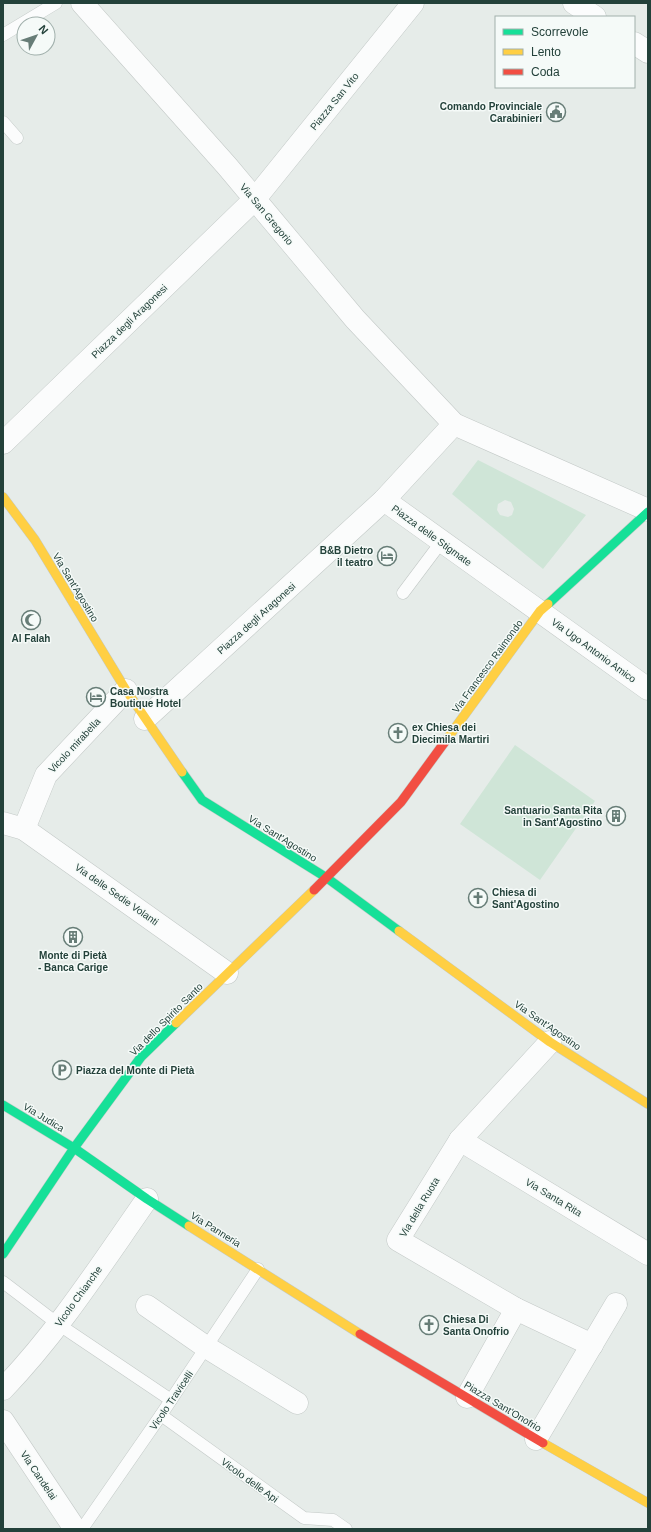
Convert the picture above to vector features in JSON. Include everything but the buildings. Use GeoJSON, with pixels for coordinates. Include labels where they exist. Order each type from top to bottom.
{"type":"FeatureCollection","features":[{"type":"Feature","properties":{"kind":"street","name":"Via San Gregorio"},"geometry":{"type":"LineString","coordinates":[[82,3],[227,166],[355,319],[454,424]]}},
{"type":"Feature","properties":{"kind":"street","name":"Piazza San Vito"},"geometry":{"type":"LineString","coordinates":[[254,200],[413,3]]}},
{"type":"Feature","properties":{"kind":"street"},"geometry":{"type":"LineString","coordinates":[[574,3],[594,16]]}},
{"type":"Feature","properties":{"kind":"street"},"geometry":{"type":"LineString","coordinates":[[635,43],[648,52]]}},
{"type":"Feature","properties":{"kind":"street","name":"Piazza degli Aragonesi"},"geometry":{"type":"LineString","coordinates":[[3,443],[254,200]]}},
{"type":"Feature","properties":{"kind":"street"},"geometry":{"type":"LineString","coordinates":[[454,424],[648,511],[540,612]]}},
{"type":"Feature","properties":{"kind":"street","name":"Piazza delle Stigmate"},"geometry":{"type":"LineString","coordinates":[[454,424],[384,500],[540,612]]}},
{"type":"Feature","properties":{"kind":"street","name":"Via Sant'Agostino"},"geometry":{"type":"LineString","coordinates":[[3,496],[35,540],[126,690],[202,800],[327,878],[550,1042],[648,1104]]}},
{"type":"Feature","properties":{"kind":"street","name":"Piazza degli Aragonesi"},"geometry":{"type":"LineString","coordinates":[[145,719],[384,500]]}},
{"type":"Feature","properties":{"kind":"street","name":"Via Ugo Antonio Amico"},"geometry":{"type":"LineString","coordinates":[[540,612],[648,689]]}},
{"type":"Feature","properties":{"kind":"street","name":"Via Francesco Raimondo"},"geometry":{"type":"LineString","coordinates":[[327,878],[401,802],[540,612]]}},
{"type":"Feature","properties":{"kind":"street","name":"Vicolo mirabella"},"geometry":{"type":"LineString","coordinates":[[24,829],[46,774],[126,690]]}},
{"type":"Feature","properties":{"kind":"street","name":"Via delle Sedie Volanti"},"geometry":{"type":"LineString","coordinates":[[3,823],[24,829],[227,973]]}},
{"type":"Feature","properties":{"kind":"street","name":"Via dello Spirito Santo"},"geometry":{"type":"LineString","coordinates":[[3,1254],[74,1148],[141,1057],[327,878]]}},
{"type":"Feature","properties":{"kind":"street","name":"Via della Ruota"},"geometry":{"type":"LineString","coordinates":[[550,1042],[460,1140],[398,1240],[516,1309],[592,1345]]}},
{"type":"Feature","properties":{"kind":"street","name":"Via Judica"},"geometry":{"type":"LineString","coordinates":[[3,1105],[74,1148]]}},
{"type":"Feature","properties":{"kind":"street","name":"Via Santa Rita"},"geometry":{"type":"LineString","coordinates":[[460,1140],[648,1254]]}},
{"type":"Feature","properties":{"kind":"street","name":"Via Panneria"},"geometry":{"type":"LineString","coordinates":[[74,1148],[147,1198],[347,1326]]}},
{"type":"Feature","properties":{"kind":"street","name":"Vicolo Chianche"},"geometry":{"type":"LineString","coordinates":[[3,1389],[15,1377],[58,1324],[147,1198]]}},
{"type":"Feature","properties":{"kind":"street"},"geometry":{"type":"LineString","coordinates":[[536,1439],[616,1304]]}},
{"type":"Feature","properties":{"kind":"street"},"geometry":{"type":"LineString","coordinates":[[147,1306],[206,1347],[297,1403]]}},
{"type":"Feature","properties":{"kind":"street"},"geometry":{"type":"LineString","coordinates":[[467,1396],[516,1309]]}},
{"type":"Feature","properties":{"kind":"street","name":"Piazza Sant'Onofrio"},"geometry":{"type":"LineString","coordinates":[[347,1326],[467,1396],[536,1439],[648,1503]]}},
{"type":"Feature","properties":{"kind":"street","name":"Via Candelai"},"geometry":{"type":"LineString","coordinates":[[3,1421],[75,1529]]}},
{"type":"Feature","properties":{"kind":"lane"},"geometry":{"type":"LineString","coordinates":[[3,34],[56,3]]}},
{"type":"Feature","properties":{"kind":"lane"},"geometry":{"type":"LineString","coordinates":[[3,122],[17,138]]}},
{"type":"Feature","properties":{"kind":"lane"},"geometry":{"type":"LineString","coordinates":[[403,594],[442,541]]}},
{"type":"Feature","properties":{"kind":"lane","name":"Vicolo Travicelli"},"geometry":{"type":"LineString","coordinates":[[82,1529],[161,1415],[258,1269]]}},
{"type":"Feature","properties":{"kind":"lane"},"geometry":{"type":"LineString","coordinates":[[3,1282],[58,1324],[171,1400]]}},
{"type":"Feature","properties":{"kind":"lane","name":"Vicolo delle Api"},"geometry":{"type":"LineString","coordinates":[[161,1415],[304,1518],[310,1524],[333,1520],[346,1529]]}},
{"type":"Feature","properties":{"kind":"green space"},"geometry":{"type":"Polygon","coordinates":[[[478,460],[586,515],[543,569],[452,494],[478,460]],[[505,500],[498,504],[497,510],[500,515],[508,517],[512,515],[514,509],[511,502],[505,500]]]}},
{"type":"Feature","properties":{"kind":"green space"},"geometry":{"type":"Polygon","coordinates":[[[515,745],[595,801],[540,880],[460,824],[515,745]]]}},
{"type":"Feature","properties":{"kind":"traffic: fast"},"geometry":{"type":"LineString","coordinates":[[548,604],[648,512]]}},
{"type":"Feature","properties":{"kind":"traffic: fast"},"geometry":{"type":"LineString","coordinates":[[182,772],[202,800],[327,878],[399,931]]}},
{"type":"Feature","properties":{"kind":"traffic: fast"},"geometry":{"type":"LineString","coordinates":[[3,1254],[74,1148],[141,1057],[176,1023]]}},
{"type":"Feature","properties":{"kind":"traffic: fast"},"geometry":{"type":"LineString","coordinates":[[3,1105],[74,1148],[147,1199],[189,1226]]}},
{"type":"Feature","properties":{"kind":"traffic: slow"},"geometry":{"type":"LineString","coordinates":[[3,497],[35,540],[126,690],[182,772]]}},
{"type":"Feature","properties":{"kind":"traffic: slow"},"geometry":{"type":"LineString","coordinates":[[447,739],[540,611],[548,604]]}},
{"type":"Feature","properties":{"kind":"traffic: slow"},"geometry":{"type":"LineString","coordinates":[[176,1023],[314,890]]}},
{"type":"Feature","properties":{"kind":"traffic: slow"},"geometry":{"type":"LineString","coordinates":[[399,931],[550,1042],[648,1104]]}},
{"type":"Feature","properties":{"kind":"traffic: slow"},"geometry":{"type":"LineString","coordinates":[[189,1226],[360,1334]]}},
{"type":"Feature","properties":{"kind":"traffic: slow"},"geometry":{"type":"LineString","coordinates":[[543,1443],[648,1503]]}},
{"type":"Feature","properties":{"kind":"traffic: jam"},"geometry":{"type":"LineString","coordinates":[[314,890],[401,802],[447,739]]}},
{"type":"Feature","properties":{"kind":"traffic: jam"},"geometry":{"type":"LineString","coordinates":[[360,1334],[543,1443]]}},
{"type":"Feature","properties":{"kind":"place","name":"Comando Provinciale Carabinieri"},"geometry":{"type":"Point","coordinates":[556,112]}},
{"type":"Feature","properties":{"kind":"place","name":"B&B Dietro il teatro"},"geometry":{"type":"Point","coordinates":[387,556]}},
{"type":"Feature","properties":{"kind":"place","name":"Al Falah"},"geometry":{"type":"Point","coordinates":[31,620]}},
{"type":"Feature","properties":{"kind":"place","name":"Casa Nostra Boutique Hotel"},"geometry":{"type":"Point","coordinates":[96,697]}},
{"type":"Feature","properties":{"kind":"place","name":"ex Chiesa dei Diecimila Martiri"},"geometry":{"type":"Point","coordinates":[398,733]}},
{"type":"Feature","properties":{"kind":"place","name":"Santuario Santa Rita in Sant'Agostino"},"geometry":{"type":"Point","coordinates":[616,816]}},
{"type":"Feature","properties":{"kind":"place","name":"Chiesa di Sant'Agostino"},"geometry":{"type":"Point","coordinates":[478,898]}},
{"type":"Feature","properties":{"kind":"place","name":"Monte di Pietà - Banca Carige"},"geometry":{"type":"Point","coordinates":[73,937]}},
{"type":"Feature","properties":{"kind":"place","name":"Piazza del Monte di Pietà"},"geometry":{"type":"Point","coordinates":[62,1070]}},
{"type":"Feature","properties":{"kind":"place","name":"Chiesa Di Santa Onofrio"},"geometry":{"type":"Point","coordinates":[429,1325]}}]}
